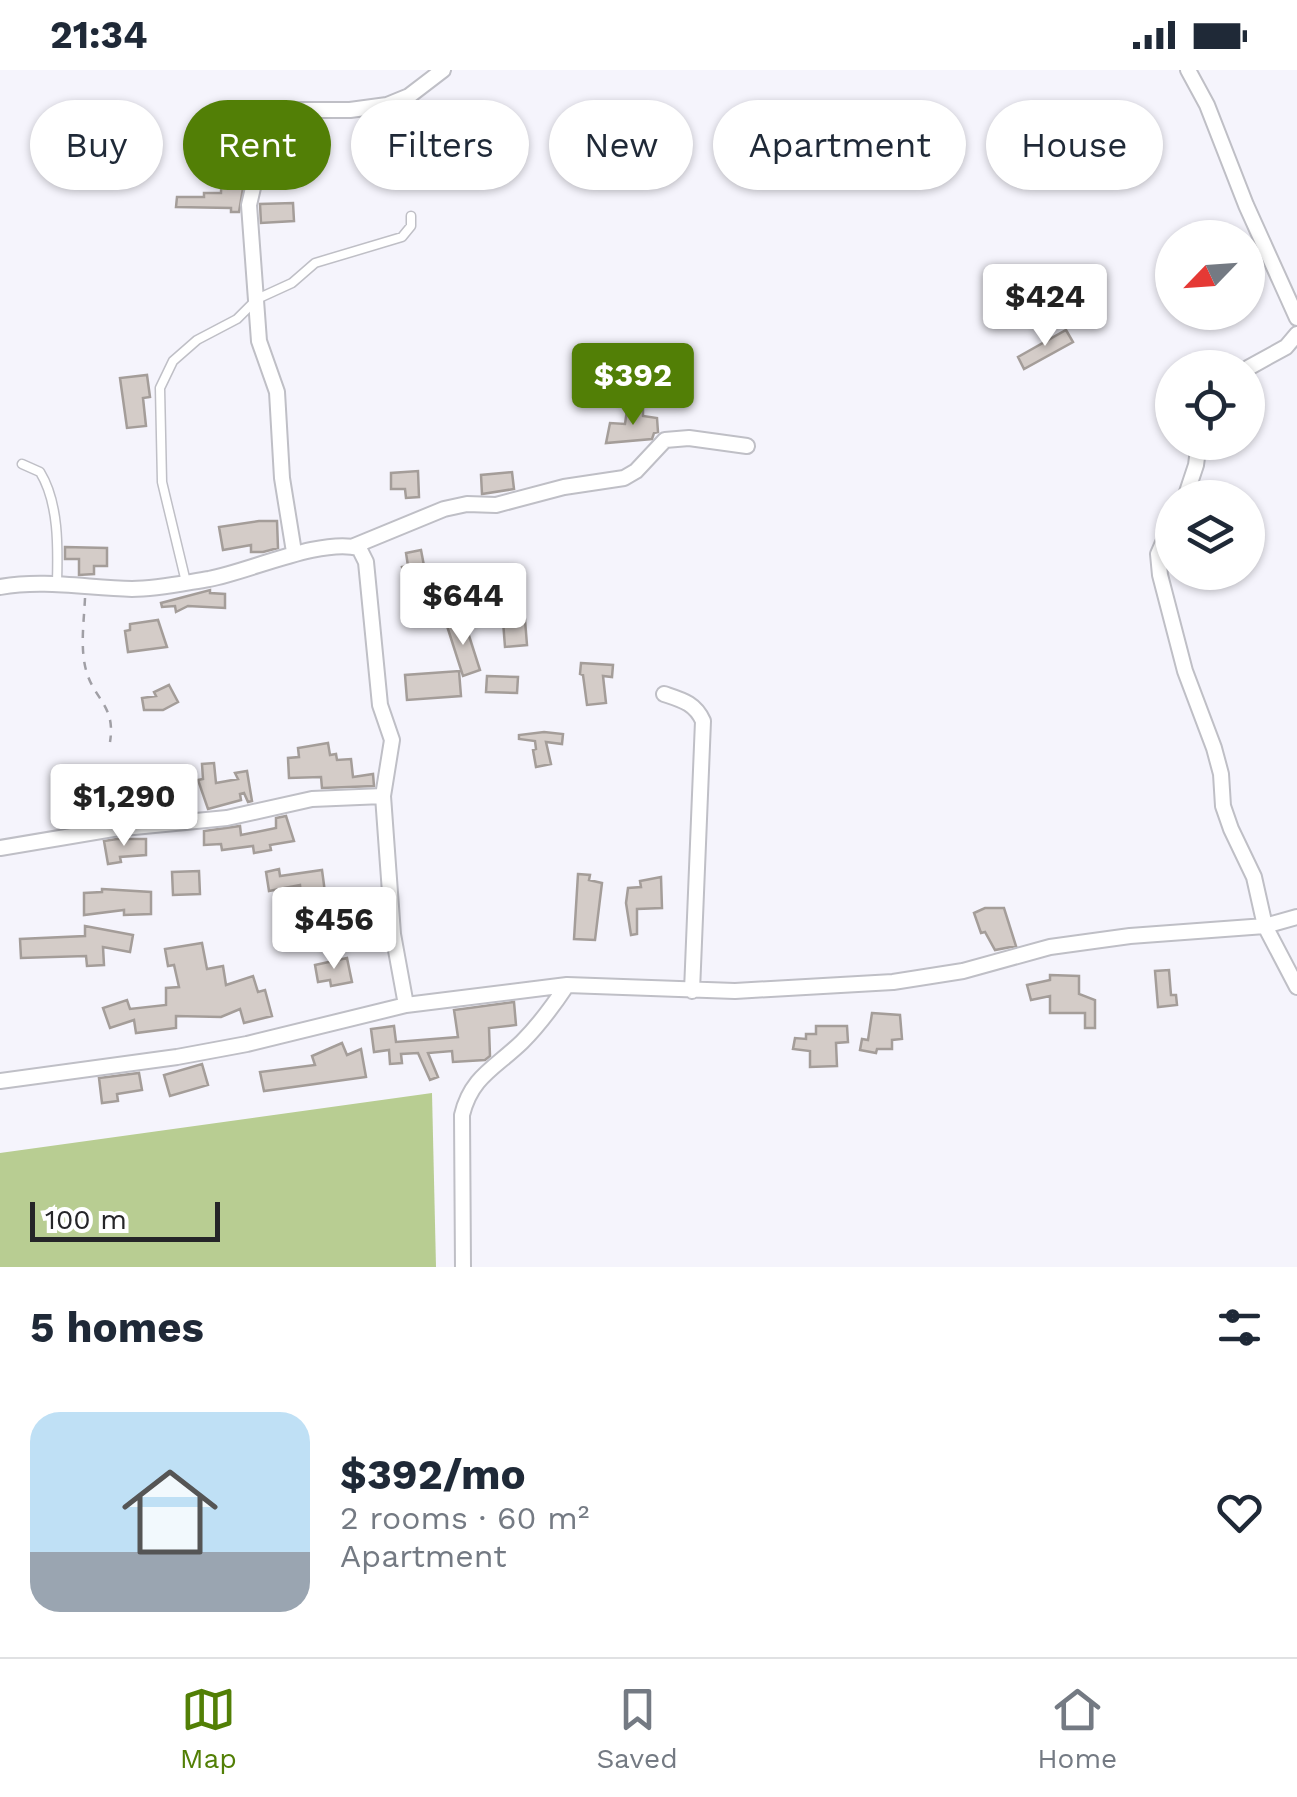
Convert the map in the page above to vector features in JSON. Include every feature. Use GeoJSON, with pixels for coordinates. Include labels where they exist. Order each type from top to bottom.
{"type":"FeatureCollection","features":[{"type":"Feature","properties":{"kind":"street"},"geometry":{"type":"LineString","coordinates":[[294,552],[282,478],[277,392],[260,340],[249,205],[261,136],[276,110],[332,111],[387,104],[409,96],[443,70]]}},
{"type":"Feature","properties":{"kind":"street"},"geometry":{"type":"LineString","coordinates":[[1188,70],[1207,105],[1246,206],[1297,318]]}},
{"type":"Feature","properties":{"kind":"street"},"geometry":{"type":"LineString","coordinates":[[1265,358],[1297,334]]}},
{"type":"Feature","properties":{"kind":"street"},"geometry":{"type":"LineString","coordinates":[[0,588],[29,582],[138,589],[186,582],[261,567],[294,552],[354,546],[444,508],[466,504],[496,506],[564,488],[624,478],[636,471],[665,440],[689,438],[747,446]]}},
{"type":"Feature","properties":{"kind":"street"},"geometry":{"type":"LineString","coordinates":[[354,546],[363,552],[366,562],[380,705],[392,740],[383,796],[392,934],[406,1004]]}},
{"type":"Feature","properties":{"kind":"street"},"geometry":{"type":"LineString","coordinates":[[1164,590],[1186,671],[1214,748],[1223,806],[1254,877],[1265,926],[1297,987]]}},
{"type":"Feature","properties":{"kind":"street"},"geometry":{"type":"LineString","coordinates":[[664,694],[688,702],[703,721],[692,991]]}},
{"type":"Feature","properties":{"kind":"street"},"geometry":{"type":"LineString","coordinates":[[0,848],[114,829],[227,818],[312,800],[383,796]]}},
{"type":"Feature","properties":{"kind":"street"},"geometry":{"type":"LineString","coordinates":[[0,1081],[247,1044],[406,1004],[567,986],[692,991],[893,982],[962,970],[1050,947],[1130,936],[1265,926],[1297,917]]}},
{"type":"Feature","properties":{"kind":"street"},"geometry":{"type":"LineString","coordinates":[[464,1267],[462,1116],[466,1098],[474,1084],[543,1020],[567,986]]}},
{"type":"Feature","properties":{"kind":"lane"},"geometry":{"type":"LineString","coordinates":[[186,582],[162,482],[160,388],[172,361],[197,340],[246,312],[257,299],[292,282],[316,263],[402,237],[411,226],[412,216]]}},
{"type":"Feature","properties":{"kind":"lane"},"geometry":{"type":"LineString","coordinates":[[22,464],[40,472],[48,490],[58,549],[57,583]]}},
{"type":"Feature","properties":{"kind":"path"},"geometry":{"type":"LineString","coordinates":[[85,586],[84,660],[87,674],[111,718],[110,742]]}},
{"type":"Feature","properties":{"kind":"green space"},"geometry":{"type":"Polygon","coordinates":[[[432,1093],[436,1267],[0,1267],[0,1153],[432,1093]]]}},
{"type":"Feature","properties":{"kind":"building"},"geometry":{"type":"Polygon","coordinates":[[[243,190],[239,212],[231,212],[231,208],[176,207],[177,197],[243,190]]]}},
{"type":"Feature","properties":{"kind":"building"},"geometry":{"type":"Polygon","coordinates":[[[293,203],[294,221],[261,223],[260,204],[293,203]]]}},
{"type":"Feature","properties":{"kind":"building"},"geometry":{"type":"Polygon","coordinates":[[[1066,330],[1073,342],[1024,369],[1018,357],[1066,330]]]}},
{"type":"Feature","properties":{"kind":"building"},"geometry":{"type":"Polygon","coordinates":[[[147,375],[150,397],[143,398],[146,426],[127,428],[120,378],[147,375]]]}},
{"type":"Feature","properties":{"kind":"building"},"geometry":{"type":"Polygon","coordinates":[[[643,409],[643,416],[657,418],[658,432],[652,439],[606,443],[610,423],[625,424],[627,410],[643,409]]]}},
{"type":"Feature","properties":{"kind":"building"},"geometry":{"type":"Polygon","coordinates":[[[418,471],[419,497],[406,498],[405,489],[391,489],[391,473],[418,471]]]}},
{"type":"Feature","properties":{"kind":"building"},"geometry":{"type":"Polygon","coordinates":[[[512,472],[514,489],[482,494],[481,475],[512,472]]]}},
{"type":"Feature","properties":{"kind":"building"},"geometry":{"type":"Polygon","coordinates":[[[277,521],[278,548],[251,552],[251,545],[223,550],[219,527],[277,521]]]}},
{"type":"Feature","properties":{"kind":"building"},"geometry":{"type":"Polygon","coordinates":[[[65,547],[107,548],[107,566],[94,566],[94,574],[79,575],[79,559],[65,559],[65,547]]]}},
{"type":"Feature","properties":{"kind":"building"},"geometry":{"type":"Polygon","coordinates":[[[421,550],[439,607],[423,614],[402,567],[408,566],[406,553],[421,550]]]}},
{"type":"Feature","properties":{"kind":"building"},"geometry":{"type":"Polygon","coordinates":[[[210,590],[225,594],[225,608],[188,606],[176,612],[175,606],[162,607],[161,603],[210,590]]]}},
{"type":"Feature","properties":{"kind":"building"},"geometry":{"type":"Polygon","coordinates":[[[524,607],[527,645],[505,647],[502,608],[524,607]]]}},
{"type":"Feature","properties":{"kind":"building"},"geometry":{"type":"Polygon","coordinates":[[[158,620],[167,647],[128,652],[125,631],[130,630],[130,624],[158,620]]]}},
{"type":"Feature","properties":{"kind":"building"},"geometry":{"type":"Polygon","coordinates":[[[464,620],[480,670],[463,676],[447,626],[464,620]]]}},
{"type":"Feature","properties":{"kind":"building"},"geometry":{"type":"Polygon","coordinates":[[[581,663],[613,665],[612,677],[603,676],[606,703],[587,705],[581,663]]]}},
{"type":"Feature","properties":{"kind":"building"},"geometry":{"type":"Polygon","coordinates":[[[459,671],[461,696],[407,700],[405,675],[459,671]]]}},
{"type":"Feature","properties":{"kind":"building"},"geometry":{"type":"Polygon","coordinates":[[[487,676],[518,677],[517,693],[486,692],[487,676]]]}},
{"type":"Feature","properties":{"kind":"building"},"geometry":{"type":"Polygon","coordinates":[[[169,685],[178,702],[163,710],[144,710],[142,698],[156,696],[154,692],[169,685]]]}},
{"type":"Feature","properties":{"kind":"building"},"geometry":{"type":"Polygon","coordinates":[[[563,734],[562,744],[546,742],[551,764],[536,767],[535,741],[519,739],[519,735],[563,734]]]}},
{"type":"Feature","properties":{"kind":"building"},"geometry":{"type":"Polygon","coordinates":[[[328,743],[330,755],[336,754],[337,760],[351,759],[353,777],[373,774],[374,786],[322,788],[321,777],[289,778],[288,758],[299,757],[298,748],[328,743]]]}},
{"type":"Feature","properties":{"kind":"building"},"geometry":{"type":"Polygon","coordinates":[[[214,763],[216,783],[238,779],[235,773],[247,771],[252,801],[248,802],[244,793],[240,794],[241,800],[208,809],[198,780],[203,779],[202,764],[214,763]]]}},
{"type":"Feature","properties":{"kind":"building"},"geometry":{"type":"Polygon","coordinates":[[[286,816],[294,841],[270,845],[271,850],[254,853],[253,846],[222,850],[221,844],[204,845],[204,831],[240,826],[241,835],[276,828],[276,818],[286,816]]]}},
{"type":"Feature","properties":{"kind":"building"},"geometry":{"type":"Polygon","coordinates":[[[146,839],[146,855],[120,857],[121,862],[108,864],[104,841],[146,839]]]}},
{"type":"Feature","properties":{"kind":"building"},"geometry":{"type":"Polygon","coordinates":[[[279,869],[280,876],[322,870],[326,900],[302,903],[300,885],[269,891],[266,872],[279,869]]]}},
{"type":"Feature","properties":{"kind":"building"},"geometry":{"type":"Polygon","coordinates":[[[199,871],[200,894],[173,895],[172,872],[199,871]]]}},
{"type":"Feature","properties":{"kind":"building"},"geometry":{"type":"Polygon","coordinates":[[[578,874],[590,875],[589,880],[602,883],[595,940],[574,939],[578,874]]]}},
{"type":"Feature","properties":{"kind":"building"},"geometry":{"type":"Polygon","coordinates":[[[661,877],[662,908],[637,909],[637,934],[631,935],[628,888],[641,887],[640,881],[661,877]]]}},
{"type":"Feature","properties":{"kind":"building"},"geometry":{"type":"Polygon","coordinates":[[[102,889],[151,892],[151,914],[124,915],[124,910],[84,915],[84,893],[102,889]]]}},
{"type":"Feature","properties":{"kind":"building"},"geometry":{"type":"Polygon","coordinates":[[[985,908],[1004,908],[1016,946],[995,950],[985,932],[981,933],[974,913],[985,908]]]}},
{"type":"Feature","properties":{"kind":"building"},"geometry":{"type":"Polygon","coordinates":[[[85,926],[133,935],[130,952],[103,947],[104,965],[87,966],[86,956],[21,958],[20,939],[85,936],[85,926]]]}},
{"type":"Feature","properties":{"kind":"building"},"geometry":{"type":"Polygon","coordinates":[[[202,943],[207,969],[223,966],[226,985],[253,976],[258,992],[265,990],[272,1016],[244,1023],[240,1009],[221,1017],[176,1016],[176,1028],[136,1033],[134,1020],[110,1028],[103,1008],[127,1000],[130,1009],[166,1005],[166,988],[179,987],[174,965],[168,966],[165,949],[202,943]]]}},
{"type":"Feature","properties":{"kind":"building"},"geometry":{"type":"Polygon","coordinates":[[[347,958],[352,982],[331,986],[330,980],[318,982],[315,965],[347,958]]]}},
{"type":"Feature","properties":{"kind":"building"},"geometry":{"type":"Polygon","coordinates":[[[1169,970],[1171,995],[1176,995],[1177,1005],[1158,1007],[1155,971],[1169,970]]]}},
{"type":"Feature","properties":{"kind":"building"},"geometry":{"type":"Polygon","coordinates":[[[1050,975],[1079,976],[1079,994],[1095,1000],[1095,1028],[1085,1028],[1085,1013],[1050,1013],[1050,996],[1031,1000],[1027,985],[1050,980],[1050,975]]]}},
{"type":"Feature","properties":{"kind":"building"},"geometry":{"type":"Polygon","coordinates":[[[514,1002],[516,1025],[489,1028],[490,1056],[485,1060],[453,1062],[452,1051],[428,1053],[438,1077],[430,1080],[418,1053],[401,1054],[402,1063],[390,1064],[389,1050],[374,1052],[371,1029],[394,1026],[396,1042],[458,1037],[454,1010],[514,1002]]]}},
{"type":"Feature","properties":{"kind":"building"},"geometry":{"type":"Polygon","coordinates":[[[872,1013],[900,1015],[902,1039],[892,1040],[892,1049],[877,1049],[876,1053],[860,1050],[862,1039],[868,1040],[872,1013]]]}},
{"type":"Feature","properties":{"kind":"building"},"geometry":{"type":"Polygon","coordinates":[[[816,1026],[847,1026],[848,1042],[836,1043],[837,1066],[810,1067],[810,1051],[793,1049],[795,1038],[806,1039],[806,1034],[816,1034],[816,1026]]]}},
{"type":"Feature","properties":{"kind":"building"},"geometry":{"type":"Polygon","coordinates":[[[342,1043],[347,1055],[361,1049],[366,1077],[264,1091],[260,1072],[315,1065],[312,1056],[342,1043]]]}},
{"type":"Feature","properties":{"kind":"building"},"geometry":{"type":"Polygon","coordinates":[[[202,1064],[208,1085],[170,1096],[164,1075],[202,1064]]]}},
{"type":"Feature","properties":{"kind":"building"},"geometry":{"type":"Polygon","coordinates":[[[139,1073],[142,1090],[117,1094],[118,1101],[102,1103],[99,1078],[139,1073]]]}}]}
